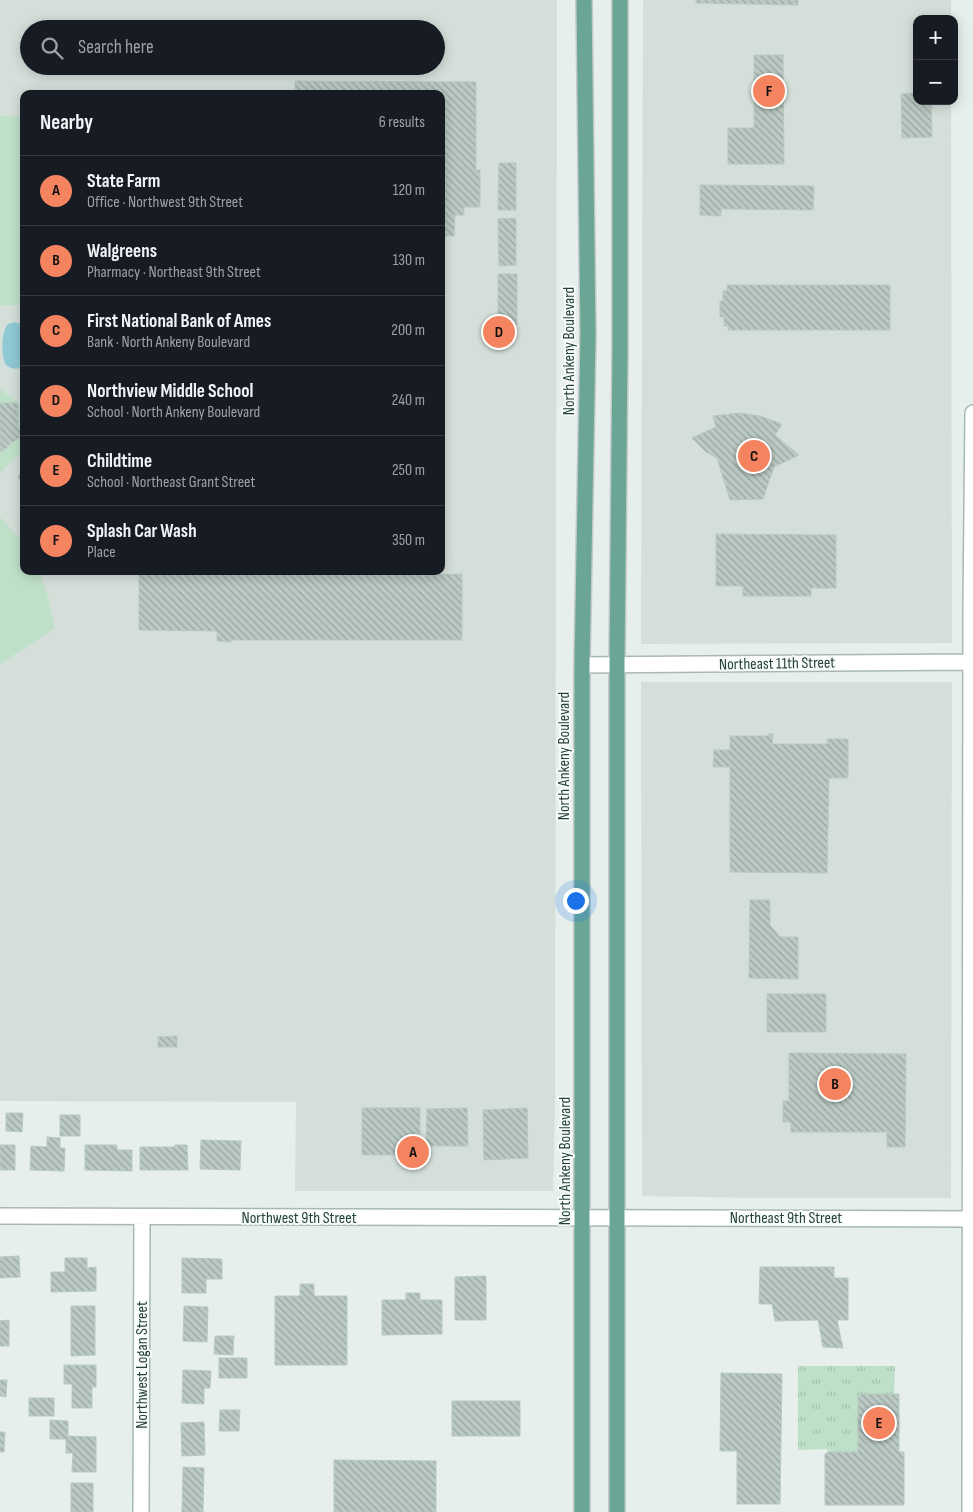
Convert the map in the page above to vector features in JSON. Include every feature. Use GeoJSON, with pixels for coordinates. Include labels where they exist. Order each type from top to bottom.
{"type":"FeatureCollection","features":[{"type":"Feature","properties":{"kind":"main road","name":"North Ankeny Boulevard"},"geometry":{"type":"LineString","coordinates":[[582,1512],[582,665],[588,335],[584,0]]}},
{"type":"Feature","properties":{"kind":"main road"},"geometry":{"type":"LineString","coordinates":[[617,1512],[617,665],[620,349],[620,0]]}},
{"type":"Feature","properties":{"kind":"street"},"geometry":{"type":"LineString","coordinates":[[970,1512],[972,1436],[971,662],[973,413]]}},
{"type":"Feature","properties":{"kind":"street","name":"Northeast 11th Street"},"geometry":{"type":"LineString","coordinates":[[582,665],[971,662]]}},
{"type":"Feature","properties":{"kind":"street","name":"Northwest 9th Street"},"geometry":{"type":"LineString","coordinates":[[0,1216],[142,1218],[599,1217]]}},
{"type":"Feature","properties":{"kind":"street","name":"Northeast 9th Street"},"geometry":{"type":"LineString","coordinates":[[599,1217],[972,1219]]}},
{"type":"Feature","properties":{"kind":"street","name":"Northwest Logan Street"},"geometry":{"type":"LineString","coordinates":[[141,1512],[142,1218]]}},
{"type":"Feature","properties":{"kind":"shaded area"},"geometry":{"type":"Polygon","coordinates":[[[0,0],[557,0],[555,1104],[553,1191],[295,1191],[296,1102],[0,1101],[0,0]]]}},
{"type":"Feature","properties":{"kind":"shaded area"},"geometry":{"type":"Polygon","coordinates":[[[643,0],[951,0],[951,15],[913,15],[913,105],[951,105],[952,643],[641,644],[643,0]]]}},
{"type":"Feature","properties":{"kind":"shaded area"},"geometry":{"type":"Polygon","coordinates":[[[641,682],[952,682],[951,1198],[642,1196],[641,682]]]}},
{"type":"Feature","properties":{"kind":"green space"},"geometry":{"type":"Polygon","coordinates":[[[0,116],[20,117],[20,305],[3,305],[0,307],[0,116]]]}},
{"type":"Feature","properties":{"kind":"green space"},"geometry":{"type":"Polygon","coordinates":[[[0,389],[20,404],[20,453],[0,473],[0,389]]]}},
{"type":"Feature","properties":{"kind":"green space"},"geometry":{"type":"Polygon","coordinates":[[[0,517],[20,540],[20,575],[40,575],[55,628],[0,664],[0,517]]]}},
{"type":"Feature","properties":{"kind":"green space"},"geometry":{"type":"Polygon","coordinates":[[[798,1366],[895,1366],[894,1394],[858,1394],[858,1452],[828,1452],[827,1449],[798,1450],[798,1366]]]}},
{"type":"Feature","properties":{"kind":"water"},"geometry":{"type":"Polygon","coordinates":[[[15,322],[20,324],[20,367],[16,369],[6,365],[4,361],[3,338],[8,324],[15,322]]]}},
{"type":"Feature","properties":{"kind":"building"},"geometry":{"type":"Polygon","coordinates":[[[696,0],[798,0],[798,5],[696,3],[696,0]]]}},
{"type":"Feature","properties":{"kind":"building"},"geometry":{"type":"Polygon","coordinates":[[[754,55],[783,55],[784,164],[728,164],[728,128],[754,128],[754,55]]]}},
{"type":"Feature","properties":{"kind":"building"},"geometry":{"type":"Polygon","coordinates":[[[295,81],[476,82],[476,170],[480,170],[480,207],[464,207],[464,215],[455,215],[454,236],[445,236],[445,90],[295,90],[295,81]]]}},
{"type":"Feature","properties":{"kind":"building"},"geometry":{"type":"Polygon","coordinates":[[[913,93],[913,105],[931,105],[932,137],[902,138],[901,94],[913,93]]]}},
{"type":"Feature","properties":{"kind":"building"},"geometry":{"type":"Polygon","coordinates":[[[499,163],[516,163],[516,210],[498,210],[499,163]]]}},
{"type":"Feature","properties":{"kind":"building"},"geometry":{"type":"Polygon","coordinates":[[[700,185],[814,186],[813,210],[721,209],[721,216],[700,215],[700,185]]]}},
{"type":"Feature","properties":{"kind":"building"},"geometry":{"type":"Polygon","coordinates":[[[516,218],[516,265],[499,266],[498,219],[516,218]]]}},
{"type":"Feature","properties":{"kind":"building"},"geometry":{"type":"Polygon","coordinates":[[[498,274],[517,274],[517,325],[498,325],[498,274]]]}},
{"type":"Feature","properties":{"kind":"building"},"geometry":{"type":"Polygon","coordinates":[[[727,285],[890,285],[890,330],[728,330],[728,326],[724,326],[724,317],[720,317],[720,301],[723,301],[723,291],[727,291],[727,285]]]}},
{"type":"Feature","properties":{"kind":"building"},"geometry":{"type":"Polygon","coordinates":[[[0,403],[18,403],[20,437],[10,444],[0,433],[0,403]]]}},
{"type":"Feature","properties":{"kind":"building"},"geometry":{"type":"Polygon","coordinates":[[[740,413],[760,416],[782,424],[775,435],[799,455],[774,467],[763,499],[730,500],[717,458],[706,452],[692,438],[716,427],[713,416],[740,413]]]}},
{"type":"Feature","properties":{"kind":"building"},"geometry":{"type":"Polygon","coordinates":[[[0,433],[10,444],[2,452],[0,450],[0,433]]]}},
{"type":"Feature","properties":{"kind":"building"},"geometry":{"type":"Polygon","coordinates":[[[716,534],[836,535],[836,588],[811,588],[811,596],[743,596],[743,586],[716,586],[716,534]]]}},
{"type":"Feature","properties":{"kind":"building"},"geometry":{"type":"Polygon","coordinates":[[[462,574],[462,640],[231,640],[231,642],[217,641],[217,631],[139,630],[139,575],[462,574]]]}},
{"type":"Feature","properties":{"kind":"building"},"geometry":{"type":"Polygon","coordinates":[[[768,734],[773,734],[772,744],[827,744],[827,739],[848,739],[848,778],[829,778],[827,873],[730,872],[730,767],[713,767],[714,750],[730,750],[730,736],[768,736],[768,734]]]}},
{"type":"Feature","properties":{"kind":"building"},"geometry":{"type":"Polygon","coordinates":[[[750,900],[770,900],[770,925],[780,937],[798,937],[798,979],[749,978],[750,900]]]}},
{"type":"Feature","properties":{"kind":"building"},"geometry":{"type":"Polygon","coordinates":[[[767,994],[826,994],[826,1032],[767,1032],[767,994]]]}},
{"type":"Feature","properties":{"kind":"building"},"geometry":{"type":"Polygon","coordinates":[[[177,1036],[177,1047],[158,1047],[158,1037],[177,1036]]]}},
{"type":"Feature","properties":{"kind":"building"},"geometry":{"type":"Polygon","coordinates":[[[789,1053],[906,1054],[905,1147],[887,1147],[887,1132],[791,1132],[791,1122],[783,1122],[783,1101],[789,1101],[789,1053]]]}},
{"type":"Feature","properties":{"kind":"building"},"geometry":{"type":"Polygon","coordinates":[[[362,1108],[420,1108],[420,1155],[362,1155],[362,1108]]]}},
{"type":"Feature","properties":{"kind":"building"},"geometry":{"type":"Polygon","coordinates":[[[467,1108],[468,1146],[426,1146],[427,1109],[467,1108]]]}},
{"type":"Feature","properties":{"kind":"building"},"geometry":{"type":"Polygon","coordinates":[[[527,1108],[528,1158],[484,1160],[483,1110],[527,1108]]]}},
{"type":"Feature","properties":{"kind":"building"},"geometry":{"type":"Polygon","coordinates":[[[6,1113],[23,1113],[22,1132],[6,1131],[6,1113]]]}},
{"type":"Feature","properties":{"kind":"building"},"geometry":{"type":"Polygon","coordinates":[[[60,1115],[80,1115],[80,1136],[60,1136],[60,1115]]]}},
{"type":"Feature","properties":{"kind":"building"},"geometry":{"type":"Polygon","coordinates":[[[47,1137],[60,1138],[60,1148],[65,1148],[64,1171],[30,1170],[31,1146],[47,1147],[47,1137]]]}},
{"type":"Feature","properties":{"kind":"building"},"geometry":{"type":"Polygon","coordinates":[[[201,1140],[241,1141],[240,1170],[200,1169],[201,1140]]]}},
{"type":"Feature","properties":{"kind":"building"},"geometry":{"type":"Polygon","coordinates":[[[0,1145],[15,1145],[15,1170],[0,1170],[0,1145]]]}},
{"type":"Feature","properties":{"kind":"building"},"geometry":{"type":"Polygon","coordinates":[[[85,1145],[117,1145],[117,1150],[132,1150],[132,1171],[85,1170],[85,1145]]]}},
{"type":"Feature","properties":{"kind":"building"},"geometry":{"type":"Polygon","coordinates":[[[175,1145],[187,1145],[188,1170],[140,1170],[140,1147],[175,1147],[175,1145]]]}},
{"type":"Feature","properties":{"kind":"building"},"geometry":{"type":"Polygon","coordinates":[[[19,1256],[20,1277],[0,1278],[0,1257],[19,1256]]]}},
{"type":"Feature","properties":{"kind":"building"},"geometry":{"type":"Polygon","coordinates":[[[65,1258],[87,1258],[87,1268],[96,1267],[96,1291],[51,1292],[51,1272],[65,1272],[65,1258]]]}},
{"type":"Feature","properties":{"kind":"building"},"geometry":{"type":"Polygon","coordinates":[[[182,1258],[222,1259],[222,1279],[206,1279],[206,1293],[182,1293],[182,1258]]]}},
{"type":"Feature","properties":{"kind":"building"},"geometry":{"type":"Polygon","coordinates":[[[760,1267],[834,1267],[834,1278],[848,1278],[848,1320],[837,1320],[843,1348],[823,1347],[818,1320],[775,1321],[772,1304],[759,1304],[760,1267]]]}},
{"type":"Feature","properties":{"kind":"building"},"geometry":{"type":"Polygon","coordinates":[[[486,1276],[486,1320],[455,1320],[455,1277],[486,1276]]]}},
{"type":"Feature","properties":{"kind":"building"},"geometry":{"type":"Polygon","coordinates":[[[300,1284],[314,1284],[314,1296],[347,1296],[347,1365],[275,1365],[275,1296],[300,1296],[300,1284]]]}},
{"type":"Feature","properties":{"kind":"building"},"geometry":{"type":"Polygon","coordinates":[[[406,1293],[420,1293],[420,1300],[442,1300],[442,1334],[382,1335],[382,1300],[406,1300],[406,1293]]]}},
{"type":"Feature","properties":{"kind":"building"},"geometry":{"type":"Polygon","coordinates":[[[71,1306],[95,1306],[95,1355],[71,1356],[71,1306]]]}},
{"type":"Feature","properties":{"kind":"building"},"geometry":{"type":"Polygon","coordinates":[[[184,1306],[208,1307],[207,1342],[183,1341],[184,1306]]]}},
{"type":"Feature","properties":{"kind":"building"},"geometry":{"type":"Polygon","coordinates":[[[9,1320],[9,1346],[0,1346],[0,1321],[9,1320]]]}},
{"type":"Feature","properties":{"kind":"building"},"geometry":{"type":"Polygon","coordinates":[[[215,1336],[234,1336],[233,1355],[214,1354],[215,1336]]]}},
{"type":"Feature","properties":{"kind":"building"},"geometry":{"type":"Polygon","coordinates":[[[219,1358],[247,1358],[247,1378],[219,1378],[219,1358]]]}},
{"type":"Feature","properties":{"kind":"building"},"geometry":{"type":"Polygon","coordinates":[[[64,1365],[96,1365],[96,1387],[92,1387],[92,1408],[72,1408],[72,1384],[64,1384],[64,1365]]]}},
{"type":"Feature","properties":{"kind":"building"},"geometry":{"type":"Polygon","coordinates":[[[183,1370],[211,1371],[210,1388],[204,1388],[204,1404],[182,1403],[183,1370]]]}},
{"type":"Feature","properties":{"kind":"building"},"geometry":{"type":"Polygon","coordinates":[[[721,1373],[782,1374],[780,1504],[737,1504],[737,1451],[720,1451],[721,1373]]]}},
{"type":"Feature","properties":{"kind":"building"},"geometry":{"type":"Polygon","coordinates":[[[0,1380],[7,1380],[6,1397],[0,1396],[0,1380]]]}},
{"type":"Feature","properties":{"kind":"building"},"geometry":{"type":"Polygon","coordinates":[[[858,1394],[899,1394],[899,1452],[904,1452],[904,1505],[825,1505],[825,1454],[828,1452],[858,1452],[858,1394]]]}},
{"type":"Feature","properties":{"kind":"building"},"geometry":{"type":"Polygon","coordinates":[[[29,1398],[54,1398],[54,1416],[29,1416],[29,1398]]]}},
{"type":"Feature","properties":{"kind":"building"},"geometry":{"type":"Polygon","coordinates":[[[452,1401],[520,1401],[520,1436],[452,1436],[452,1401]]]}},
{"type":"Feature","properties":{"kind":"building"},"geometry":{"type":"Polygon","coordinates":[[[220,1410],[240,1410],[239,1431],[219,1431],[220,1410]]]}},
{"type":"Feature","properties":{"kind":"building"},"geometry":{"type":"Polygon","coordinates":[[[50,1420],[68,1421],[68,1436],[96,1437],[96,1472],[72,1472],[73,1453],[66,1453],[66,1439],[50,1439],[50,1420]]]}},
{"type":"Feature","properties":{"kind":"building"},"geometry":{"type":"Polygon","coordinates":[[[204,1422],[205,1455],[182,1456],[181,1423],[204,1422]]]}},
{"type":"Feature","properties":{"kind":"building"},"geometry":{"type":"Polygon","coordinates":[[[0,1432],[5,1432],[4,1452],[0,1452],[0,1432]]]}},
{"type":"Feature","properties":{"kind":"building"},"geometry":{"type":"Polygon","coordinates":[[[334,1460],[436,1461],[436,1512],[334,1512],[334,1460]]]}},
{"type":"Feature","properties":{"kind":"building"},"geometry":{"type":"Polygon","coordinates":[[[183,1467],[204,1468],[203,1512],[182,1512],[183,1467]]]}},
{"type":"Feature","properties":{"kind":"building"},"geometry":{"type":"Polygon","coordinates":[[[71,1483],[93,1483],[93,1512],[71,1512],[71,1483]]]}},
{"type":"Feature","properties":{"kind":"place","name":"Splash Car Wash"},"geometry":{"type":"Point","coordinates":[769,91]}},
{"type":"Feature","properties":{"kind":"place","name":"Northview Middle School"},"geometry":{"type":"Point","coordinates":[499,332]}},
{"type":"Feature","properties":{"kind":"place","name":"First National Bank of Ames"},"geometry":{"type":"Point","coordinates":[754,456]}},
{"type":"Feature","properties":{"kind":"place","name":"Walgreens"},"geometry":{"type":"Point","coordinates":[835,1084]}},
{"type":"Feature","properties":{"kind":"place","name":"State Farm"},"geometry":{"type":"Point","coordinates":[413,1152]}},
{"type":"Feature","properties":{"kind":"place","name":"Childtime"},"geometry":{"type":"Point","coordinates":[879,1423]}}]}
